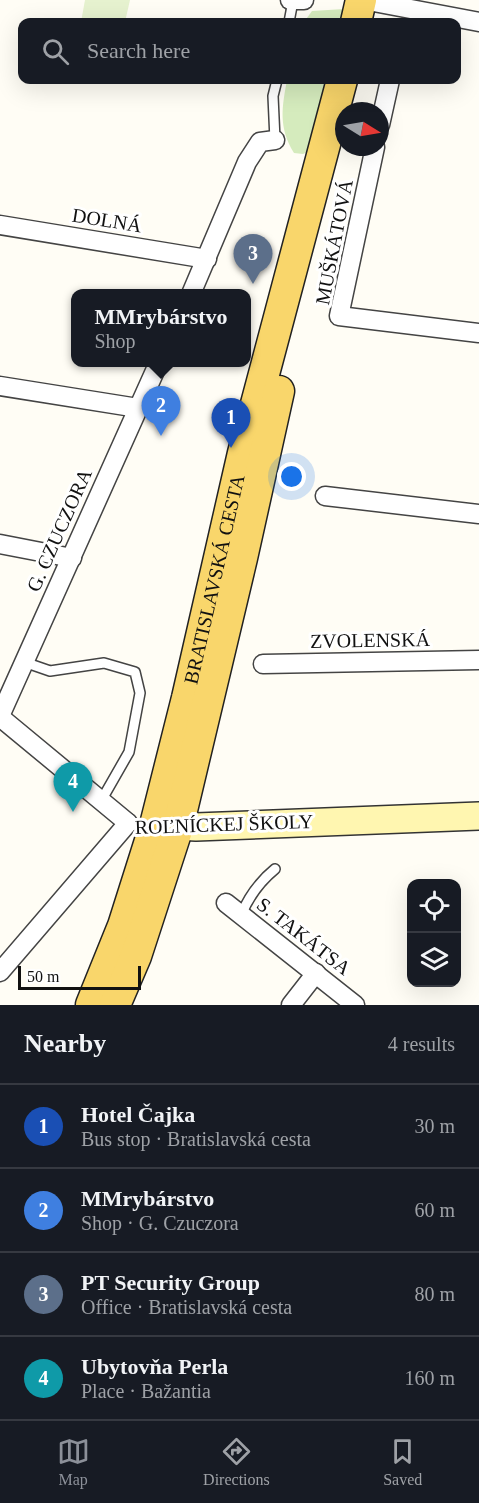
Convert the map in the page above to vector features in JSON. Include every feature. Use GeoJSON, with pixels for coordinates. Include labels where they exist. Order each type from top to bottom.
{"type":"FeatureCollection","features":[{"type":"Feature","properties":{"kind":"main road","name":"BRATISLAVSKÁ CESTA"},"geometry":{"type":"LineString","coordinates":[[91,1005],[123,926],[154,825],[187,698],[243,453],[342,84]]}},
{"type":"Feature","properties":{"kind":"main road","name":"ROĽNÍCKEJ ŠKOLY"},"geometry":{"type":"LineString","coordinates":[[154,825],[382,821],[479,816]]}},
{"type":"Feature","properties":{"kind":"main road","name":"BRATISLAVSKÁ CESTA"},"geometry":{"type":"LineString","coordinates":[[115,1005],[136,956],[154,825]]}},
{"type":"Feature","properties":{"kind":"street"},"geometry":{"type":"LineString","coordinates":[[359,13],[432,18]]}},
{"type":"Feature","properties":{"kind":"street"},"geometry":{"type":"LineString","coordinates":[[461,20],[479,22]]}},
{"type":"Feature","properties":{"kind":"street"},"geometry":{"type":"LineString","coordinates":[[385,102],[389,84]]}},
{"type":"Feature","properties":{"kind":"street"},"geometry":{"type":"LineString","coordinates":[[193,289],[247,162],[260,142],[275,140]]}},
{"type":"Feature","properties":{"kind":"street","name":"MUŠKÁTOVÁ"},"geometry":{"type":"LineString","coordinates":[[373,156],[339,316],[479,333]]}},
{"type":"Feature","properties":{"kind":"street","name":"DOLNÁ"},"geometry":{"type":"LineString","coordinates":[[0,225],[207,259]]}},
{"type":"Feature","properties":{"kind":"street","name":"G. CZUCZORA"},"geometry":{"type":"LineString","coordinates":[[0,716],[157,367]]}},
{"type":"Feature","properties":{"kind":"street"},"geometry":{"type":"LineString","coordinates":[[0,386],[138,408]]}},
{"type":"Feature","properties":{"kind":"street"},"geometry":{"type":"LineString","coordinates":[[325,496],[479,514]]}},
{"type":"Feature","properties":{"kind":"street"},"geometry":{"type":"LineString","coordinates":[[0,544],[72,558]]}},
{"type":"Feature","properties":{"kind":"street","name":"ZVOLENSKÁ"},"geometry":{"type":"LineString","coordinates":[[262,664],[479,660]]}},
{"type":"Feature","properties":{"kind":"street"},"geometry":{"type":"LineString","coordinates":[[0,716],[101,801],[154,825]]}},
{"type":"Feature","properties":{"kind":"street","name":"ROĽNÍCKEJ ŠKOLY"},"geometry":{"type":"LineString","coordinates":[[0,972],[154,825]]}},
{"type":"Feature","properties":{"kind":"street","name":"S. TAKÁTSA"},"geometry":{"type":"LineString","coordinates":[[225,903],[355,1005]]}},
{"type":"Feature","properties":{"kind":"street"},"geometry":{"type":"LineString","coordinates":[[291,1005],[316,974]]}},
{"type":"Feature","properties":{"kind":"lane"},"geometry":{"type":"LineString","coordinates":[[290,18],[295,0]]}},
{"type":"Feature","properties":{"kind":"lane"},"geometry":{"type":"LineString","coordinates":[[275,140],[273,96],[276,84]]}},
{"type":"Feature","properties":{"kind":"lane"},"geometry":{"type":"LineString","coordinates":[[24,662],[50,671],[104,663],[135,672],[140,693],[129,752],[101,801]]}},
{"type":"Feature","properties":{"kind":"lane"},"geometry":{"type":"LineString","coordinates":[[241,915],[248,898],[275,869]]}},
{"type":"Feature","properties":{"kind":"green space"},"geometry":{"type":"Polygon","coordinates":[[[85,0],[130,0],[126,18],[82,18],[85,0]]]}},
{"type":"Feature","properties":{"kind":"green space"},"geometry":{"type":"Polygon","coordinates":[[[344,9],[342,18],[307,18],[312,11],[344,9]]]}},
{"type":"Feature","properties":{"kind":"green space"},"geometry":{"type":"Polygon","coordinates":[[[286,84],[328,84],[312,150],[303,154],[294,153],[283,126],[286,84]]]}},
{"type":"Feature","properties":{"kind":"place","name":"PT Security Group"},"geometry":{"type":"Point","coordinates":[253,284]}},
{"type":"Feature","properties":{"kind":"place","name":"MMrybárstvo"},"geometry":{"type":"Point","coordinates":[161,436]}},
{"type":"Feature","properties":{"kind":"place","name":"Hotel Čajka"},"geometry":{"type":"Point","coordinates":[231,448]}},
{"type":"Feature","properties":{"kind":"place","name":"Ubytovňa Perla"},"geometry":{"type":"Point","coordinates":[73,812]}}]}
